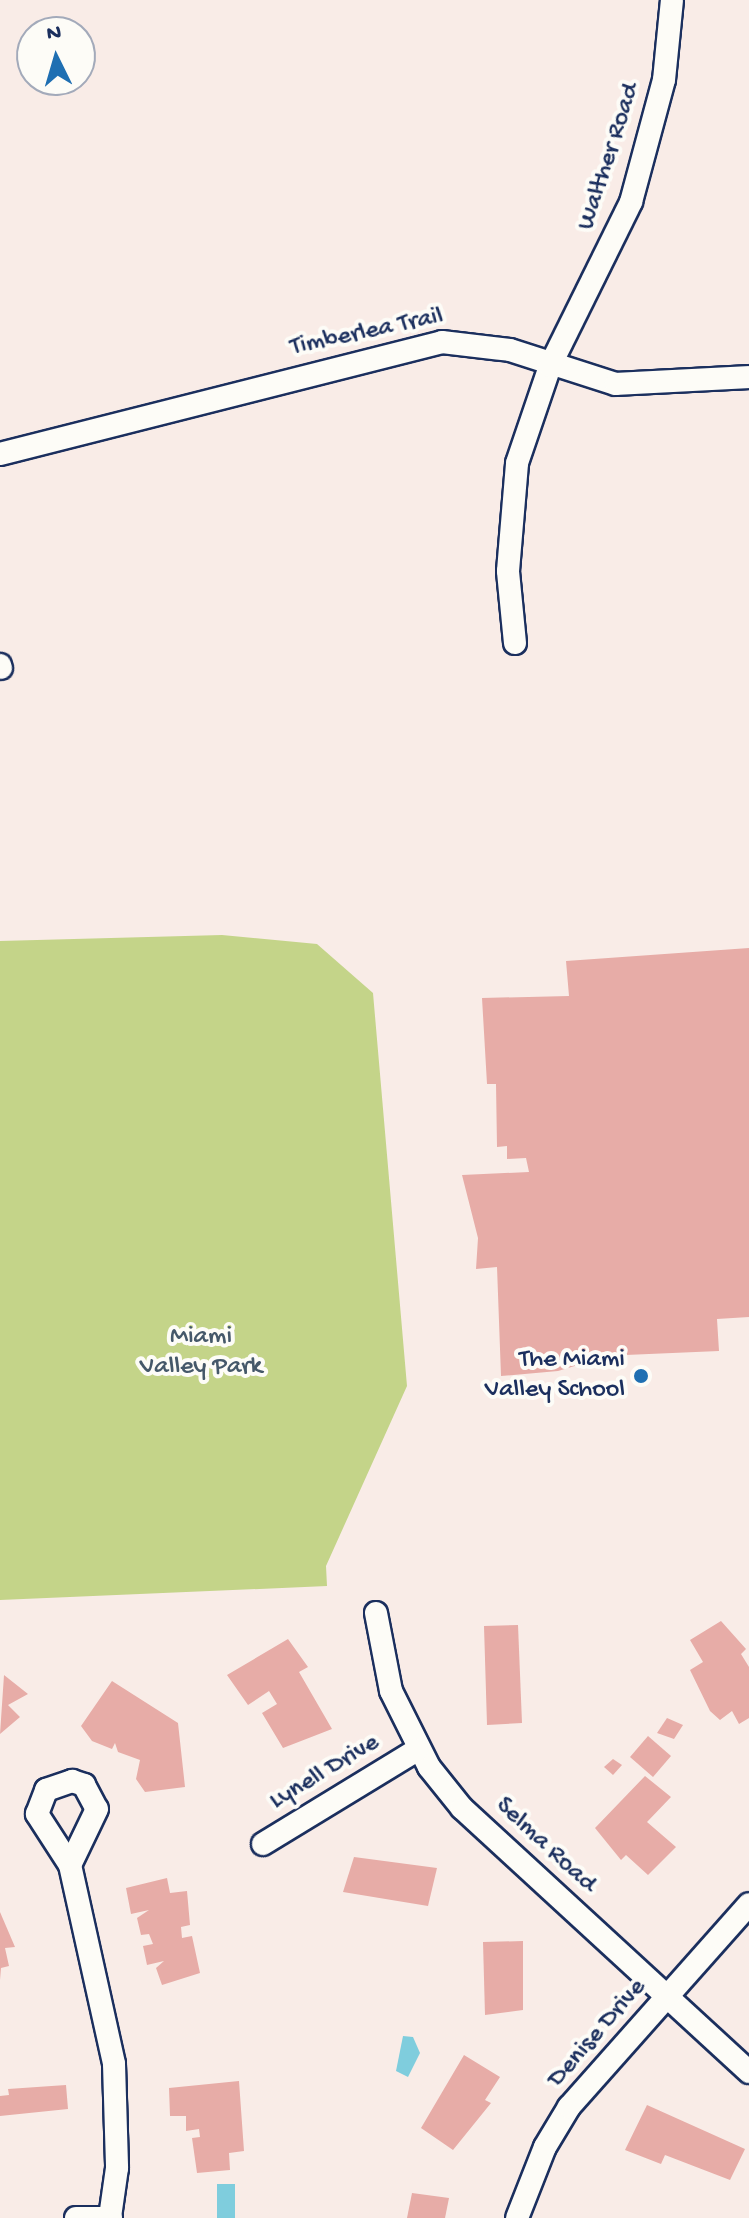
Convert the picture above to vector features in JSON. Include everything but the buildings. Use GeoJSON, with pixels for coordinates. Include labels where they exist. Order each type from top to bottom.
{"type":"FeatureCollection","features":[{"type":"Feature","properties":{"kind":"street","name":"Walther Road"},"geometry":{"type":"LineString","coordinates":[[515,643],[509,523],[517,463],[550,366],[631,202],[664,80],[672,0]]}},
{"type":"Feature","properties":{"kind":"street","name":"Timberlea Trail"},"geometry":{"type":"LineString","coordinates":[[0,454],[421,346],[474,343],[616,384],[749,377]]}},
{"type":"Feature","properties":{"kind":"street","name":"Selma Road"},"geometry":{"type":"LineString","coordinates":[[376,1613],[391,1691],[417,1750],[462,1808],[749,2072]]}},
{"type":"Feature","properties":{"kind":"street","name":"Lynell Drive"},"geometry":{"type":"LineString","coordinates":[[263,1844],[417,1750]]}},
{"type":"Feature","properties":{"kind":"street"},"geometry":{"type":"LineString","coordinates":[[70,1865],[114,2064],[117,2168],[111,2218],[76,2218]]}},
{"type":"Feature","properties":{"kind":"street","name":"Denise Drive"},"geometry":{"type":"LineString","coordinates":[[517,2218],[545,2147],[569,2107],[749,1904]]}},
{"type":"Feature","properties":{"kind":"green space","name":"Miami Valley Park"},"geometry":{"type":"Polygon","coordinates":[[[222,935],[317,944],[373,993],[407,1386],[326,1566],[327,1586],[0,1600],[0,941],[222,935]]]}},
{"type":"Feature","properties":{"kind":"water"},"geometry":{"type":"Polygon","coordinates":[[[403,2036],[413,2037],[420,2053],[408,2077],[396,2071],[403,2036]]]}},
{"type":"Feature","properties":{"kind":"water"},"geometry":{"type":"Polygon","coordinates":[[[217,2184],[235,2184],[235,2218],[217,2218],[217,2184]]]}},
{"type":"Feature","properties":{"kind":"place","name":"The Miami Valley School"},"geometry":{"type":"Point","coordinates":[641,1376]}}]}
